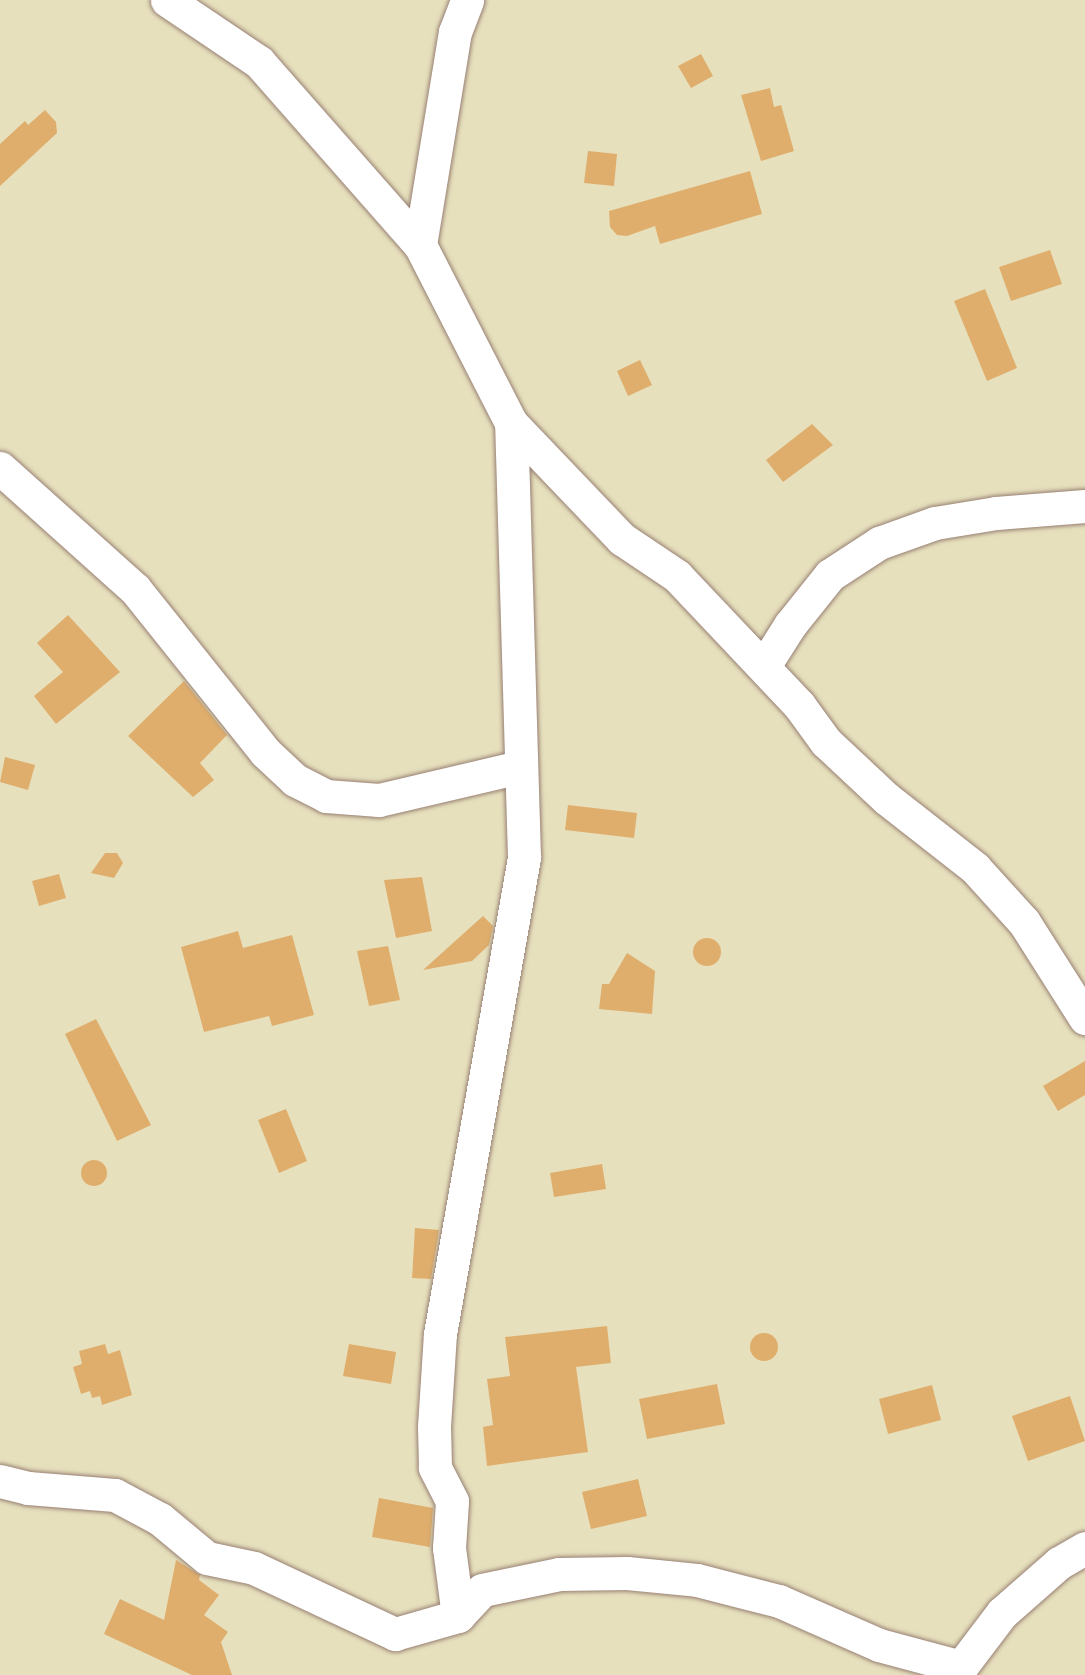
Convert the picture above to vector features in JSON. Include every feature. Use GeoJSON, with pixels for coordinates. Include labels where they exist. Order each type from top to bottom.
{"type":"FeatureCollection","features":[{"type":"Feature","properties":{"kind":"street"},"geometry":{"type":"LineString","coordinates":[[167,0],[259,62],[420,244],[511,423],[622,539],[677,576],[764,666],[826,742],[887,799],[982,875],[1024,922],[1085,1018]]}},
{"type":"Feature","properties":{"kind":"street"},"geometry":{"type":"LineString","coordinates":[[420,244],[455,32],[467,0]]}},
{"type":"Feature","properties":{"kind":"street"},"geometry":{"type":"LineString","coordinates":[[458,1616],[449,1548],[452,1501],[435,1467],[440,1334],[524,857],[511,423]]}},
{"type":"Feature","properties":{"kind":"street"},"geometry":{"type":"LineString","coordinates":[[0,468],[135,589],[265,752],[295,780],[326,796],[379,800],[520,768]]}},
{"type":"Feature","properties":{"kind":"street"},"geometry":{"type":"LineString","coordinates":[[764,666],[790,625],[830,575],[879,543],[935,523],[996,513],[1085,506]]}},
{"type":"Feature","properties":{"kind":"street"},"geometry":{"type":"LineString","coordinates":[[0,1481],[28,1488],[115,1495],[160,1519],[207,1558],[254,1568],[395,1634],[458,1616],[482,1590],[559,1574],[627,1573],[673,1578],[779,1601],[879,1645],[963,1671],[1002,1612],[1059,1563],[1085,1548]]}},
{"type":"Feature","properties":{"kind":"building"},"geometry":{"type":"Polygon","coordinates":[[[701,54],[713,76],[691,88],[678,66],[701,54]]]}},
{"type":"Feature","properties":{"kind":"building"},"geometry":{"type":"Polygon","coordinates":[[[770,88],[774,107],[781,105],[794,151],[761,161],[741,95],[770,88]]]}},
{"type":"Feature","properties":{"kind":"building"},"geometry":{"type":"Polygon","coordinates":[[[45,110],[56,122],[57,133],[0,186],[0,144],[25,121],[28,125],[45,110]]]}},
{"type":"Feature","properties":{"kind":"building"},"geometry":{"type":"Polygon","coordinates":[[[588,151],[617,154],[614,186],[584,183],[588,151]]]}},
{"type":"Feature","properties":{"kind":"building"},"geometry":{"type":"Polygon","coordinates":[[[750,171],[762,214],[660,244],[655,226],[627,236],[617,235],[610,227],[609,211],[750,171]]]}},
{"type":"Feature","properties":{"kind":"building"},"geometry":{"type":"Polygon","coordinates":[[[1050,250],[1062,284],[1011,301],[999,267],[1050,250]]]}},
{"type":"Feature","properties":{"kind":"building"},"geometry":{"type":"Polygon","coordinates":[[[985,289],[1017,368],[987,381],[954,301],[985,289]]]}},
{"type":"Feature","properties":{"kind":"building"},"geometry":{"type":"Polygon","coordinates":[[[640,360],[652,385],[628,396],[617,371],[640,360]]]}},
{"type":"Feature","properties":{"kind":"building"},"geometry":{"type":"Polygon","coordinates":[[[812,424],[833,445],[783,482],[766,460],[812,424]]]}},
{"type":"Feature","properties":{"kind":"building"},"geometry":{"type":"Polygon","coordinates":[[[68,615],[120,672],[56,724],[34,696],[63,672],[37,643],[68,615]]]}},
{"type":"Feature","properties":{"kind":"building"},"geometry":{"type":"Polygon","coordinates":[[[184,681],[227,735],[200,763],[214,780],[193,797],[128,736],[184,681]]]}},
{"type":"Feature","properties":{"kind":"building"},"geometry":{"type":"Polygon","coordinates":[[[5,757],[35,765],[28,790],[0,782],[5,757]]]}},
{"type":"Feature","properties":{"kind":"building"},"geometry":{"type":"Polygon","coordinates":[[[568,805],[637,813],[634,838],[565,830],[568,805]]]}},
{"type":"Feature","properties":{"kind":"building"},"geometry":{"type":"Polygon","coordinates":[[[105,853],[117,853],[123,863],[114,878],[91,873],[105,853]]]}},
{"type":"Feature","properties":{"kind":"building"},"geometry":{"type":"Polygon","coordinates":[[[59,874],[66,898],[39,906],[32,881],[59,874]]]}},
{"type":"Feature","properties":{"kind":"building"},"geometry":{"type":"Polygon","coordinates":[[[422,877],[432,931],[396,938],[384,880],[422,877]]]}},
{"type":"Feature","properties":{"kind":"building"},"geometry":{"type":"Polygon","coordinates":[[[483,916],[493,926],[489,945],[472,961],[423,970],[483,916]]]}},
{"type":"Feature","properties":{"kind":"building"},"geometry":{"type":"Polygon","coordinates":[[[238,931],[243,948],[292,935],[314,1015],[272,1026],[269,1016],[204,1032],[181,947],[238,931]]]}},
{"type":"Feature","properties":{"kind":"building"},"geometry":{"type":"Polygon","coordinates":[[[707,938],[717,942],[721,952],[717,962],[707,966],[697,962],[693,952],[697,942],[707,938]]]}},
{"type":"Feature","properties":{"kind":"building"},"geometry":{"type":"Polygon","coordinates":[[[388,946],[400,1000],[369,1006],[357,951],[388,946]]]}},
{"type":"Feature","properties":{"kind":"building"},"geometry":{"type":"Polygon","coordinates":[[[627,953],[655,971],[652,1014],[599,1009],[602,984],[609,984],[627,953]]]}},
{"type":"Feature","properties":{"kind":"building"},"geometry":{"type":"Polygon","coordinates":[[[96,1019],[151,1125],[117,1141],[65,1034],[96,1019]]]}},
{"type":"Feature","properties":{"kind":"building"},"geometry":{"type":"Polygon","coordinates":[[[1085,1061],[1085,1095],[1058,1111],[1043,1086],[1085,1061]]]}},
{"type":"Feature","properties":{"kind":"building"},"geometry":{"type":"Polygon","coordinates":[[[286,1109],[307,1161],[279,1173],[258,1120],[286,1109]]]}},
{"type":"Feature","properties":{"kind":"building"},"geometry":{"type":"Polygon","coordinates":[[[94,1160],[104,1163],[107,1173],[104,1183],[94,1186],[84,1183],[81,1173],[84,1163],[94,1160]]]}},
{"type":"Feature","properties":{"kind":"building"},"geometry":{"type":"Polygon","coordinates":[[[602,1164],[606,1189],[554,1197],[550,1173],[602,1164]]]}},
{"type":"Feature","properties":{"kind":"building"},"geometry":{"type":"Polygon","coordinates":[[[415,1228],[439,1230],[431,1279],[412,1278],[415,1228]]]}},
{"type":"Feature","properties":{"kind":"building"},"geometry":{"type":"Polygon","coordinates":[[[607,1326],[611,1363],[576,1367],[588,1452],[487,1466],[483,1427],[493,1425],[487,1379],[510,1376],[505,1337],[607,1326]]]}},
{"type":"Feature","properties":{"kind":"building"},"geometry":{"type":"Polygon","coordinates":[[[764,1333],[774,1337],[778,1347],[774,1357],[764,1361],[754,1357],[750,1347],[754,1337],[764,1333]]]}},
{"type":"Feature","properties":{"kind":"building"},"geometry":{"type":"Polygon","coordinates":[[[105,1344],[108,1354],[120,1350],[132,1395],[102,1405],[100,1396],[92,1398],[90,1391],[81,1394],[73,1367],[82,1364],[79,1351],[105,1344]]]}},
{"type":"Feature","properties":{"kind":"building"},"geometry":{"type":"Polygon","coordinates":[[[349,1344],[396,1352],[391,1384],[343,1376],[349,1344]]]}},
{"type":"Feature","properties":{"kind":"building"},"geometry":{"type":"Polygon","coordinates":[[[717,1384],[725,1424],[647,1439],[639,1399],[717,1384]]]}},
{"type":"Feature","properties":{"kind":"building"},"geometry":{"type":"Polygon","coordinates":[[[932,1385],[941,1420],[888,1434],[879,1399],[932,1385]]]}},
{"type":"Feature","properties":{"kind":"building"},"geometry":{"type":"Polygon","coordinates":[[[1070,1396],[1085,1441],[1028,1461],[1012,1416],[1070,1396]]]}},
{"type":"Feature","properties":{"kind":"building"},"geometry":{"type":"Polygon","coordinates":[[[638,1479],[647,1516],[591,1529],[582,1492],[638,1479]]]}},
{"type":"Feature","properties":{"kind":"building"},"geometry":{"type":"Polygon","coordinates":[[[379,1498],[433,1508],[430,1547],[372,1537],[379,1498]]]}},
{"type":"Feature","properties":{"kind":"building"},"geometry":{"type":"Polygon","coordinates":[[[176,1560],[200,1575],[199,1580],[219,1595],[204,1615],[228,1632],[221,1642],[232,1675],[192,1675],[104,1634],[120,1599],[164,1620],[176,1560]]]}}]}
